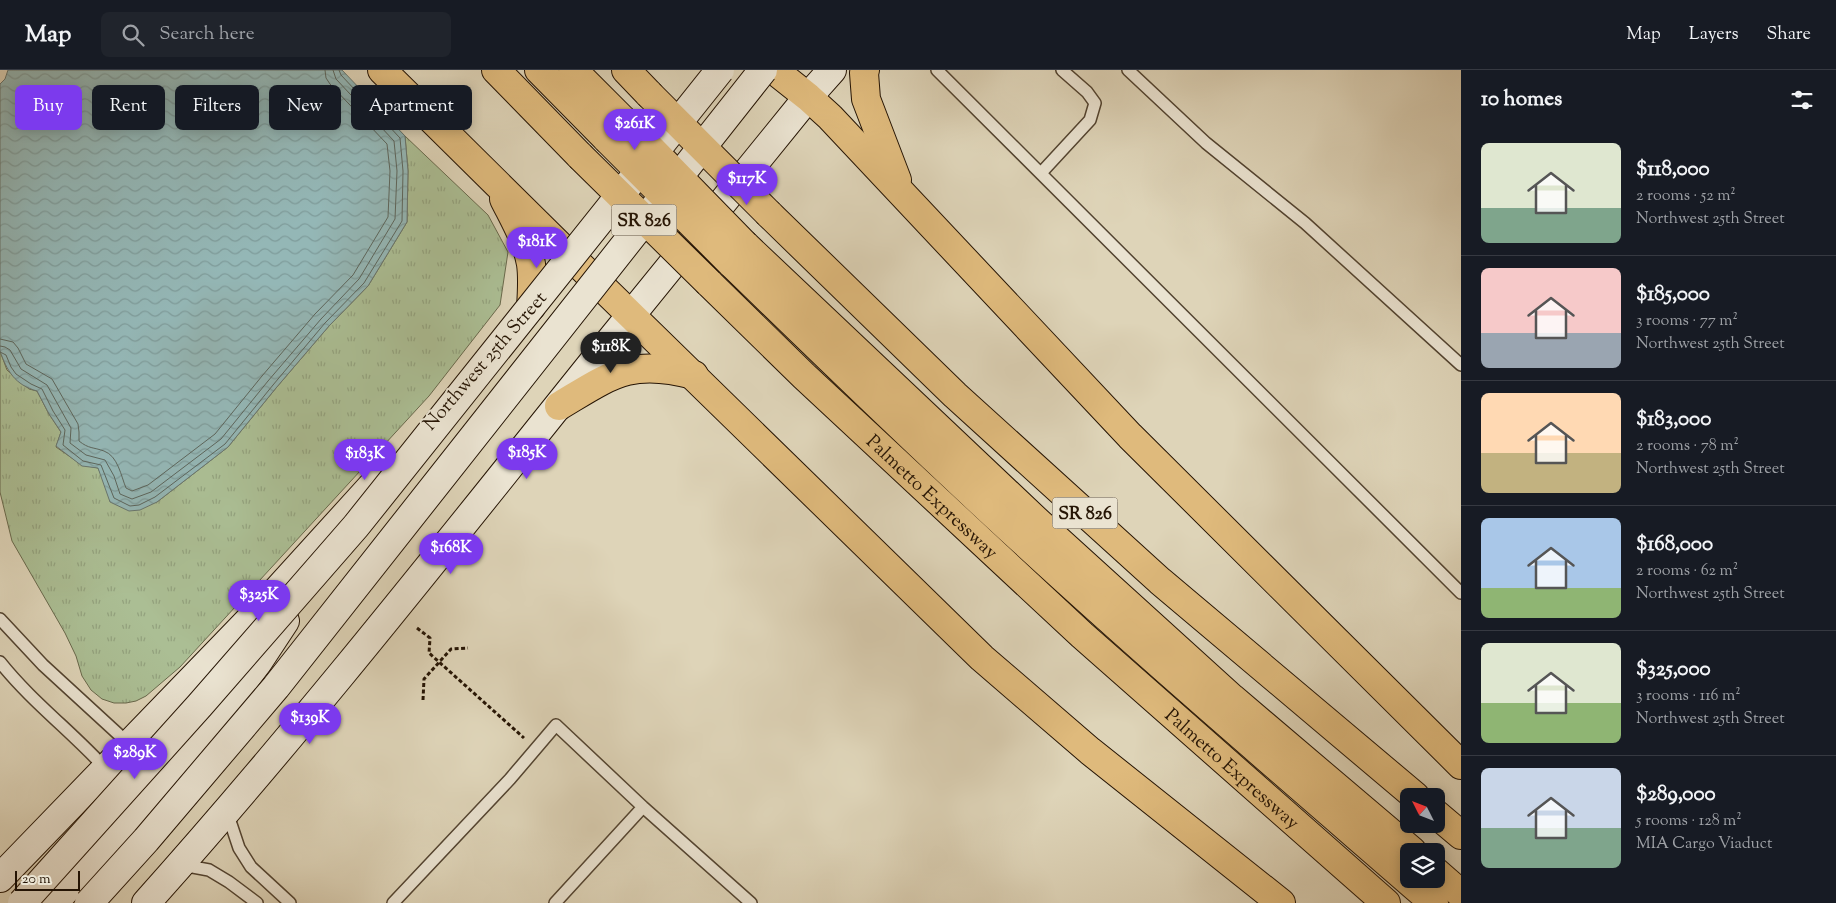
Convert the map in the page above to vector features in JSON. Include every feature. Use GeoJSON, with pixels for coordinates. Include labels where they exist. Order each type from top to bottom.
{"type":"FeatureCollection","features":[{"type":"Feature","properties":{"kind":"highway"},"geometry":{"type":"LineString","coordinates":[[382,70],[982,658],[1090,751],[1281,903]]}},
{"type":"Feature","properties":{"kind":"highway","name":"Palmetto Expressway"},"geometry":{"type":"LineString","coordinates":[[496,70],[580,156],[804,376],[1082,635],[1386,903]]}},
{"type":"Feature","properties":{"kind":"highway"},"geometry":{"type":"LineString","coordinates":[[539,70],[614,129],[738,254],[916,442],[1023,542],[1218,716],[1434,903]]}},
{"type":"Feature","properties":{"kind":"highway"},"geometry":{"type":"LineString","coordinates":[[573,70],[614,129]]}},
{"type":"Feature","properties":{"kind":"highway","name":"SR 826"},"geometry":{"type":"LineString","coordinates":[[626,70],[769,214],[956,395],[1152,574],[1406,788]]}},
{"type":"Feature","properties":{"kind":"highway"},"geometry":{"type":"LineString","coordinates":[[774,70],[830,117],[1130,436],[1461,765]]}},
{"type":"Feature","properties":{"kind":"highway"},"geometry":{"type":"LineString","coordinates":[[865,70],[866,99],[902,193]]}},
{"type":"Feature","properties":{"kind":"highway"},"geometry":{"type":"LineString","coordinates":[[497,184],[530,262],[532,277],[531,307]]}},
{"type":"Feature","properties":{"kind":"highway"},"geometry":{"type":"LineString","coordinates":[[738,254],[824,321],[1232,698],[1403,843]]}},
{"type":"Feature","properties":{"kind":"highway"},"geometry":{"type":"LineString","coordinates":[[559,406],[610,376],[625,371],[650,368],[670,369],[694,375]]}},
{"type":"Feature","properties":{"kind":"highway"},"geometry":{"type":"LineString","coordinates":[[1445,822],[1461,835]]}},
{"type":"Feature","properties":{"kind":"highway"},"geometry":{"type":"LineString","coordinates":[[1445,880],[1461,894]]}},
{"type":"Feature","properties":{"kind":"main road"},"geometry":{"type":"LineString","coordinates":[[22,903],[356,526],[720,70]]}},
{"type":"Feature","properties":{"kind":"main road","name":"Northwest 25th Street"},"geometry":{"type":"LineString","coordinates":[[0,878],[262,607],[404,451],[574,259],[728,70]]}},
{"type":"Feature","properties":{"kind":"main road"},"geometry":{"type":"LineString","coordinates":[[89,903],[146,840],[276,687],[763,70]]}},
{"type":"Feature","properties":{"kind":"main road"},"geometry":{"type":"LineString","coordinates":[[808,97],[822,70]]}},
{"type":"Feature","properties":{"kind":"main road"},"geometry":{"type":"LineString","coordinates":[[146,903],[227,811],[406,597],[808,97],[832,70]]}},
{"type":"Feature","properties":{"kind":"main road"},"geometry":{"type":"LineString","coordinates":[[54,903],[206,731],[236,693],[280,629],[302,590],[323,540]]}},
{"type":"Feature","properties":{"kind":"lane"},"geometry":{"type":"LineString","coordinates":[[936,70],[1461,593]]}},
{"type":"Feature","properties":{"kind":"lane"},"geometry":{"type":"LineString","coordinates":[[1041,173],[1090,120],[1095,103],[1087,92],[1062,70]]}},
{"type":"Feature","properties":{"kind":"lane"},"geometry":{"type":"LineString","coordinates":[[1128,70],[1206,143],[1305,223],[1461,365]]}},
{"type":"Feature","properties":{"kind":"lane"},"geometry":{"type":"LineString","coordinates":[[0,619],[43,665],[129,744]]}},
{"type":"Feature","properties":{"kind":"lane"},"geometry":{"type":"LineString","coordinates":[[0,662],[25,690],[106,768]]}},
{"type":"Feature","properties":{"kind":"lane"},"geometry":{"type":"LineString","coordinates":[[393,903],[504,786],[556,726],[643,807],[751,903]]}},
{"type":"Feature","properties":{"kind":"lane"},"geometry":{"type":"LineString","coordinates":[[555,903],[643,807]]}},
{"type":"Feature","properties":{"kind":"lane"},"geometry":{"type":"LineString","coordinates":[[227,811],[239,848],[251,867],[290,903]]}},
{"type":"Feature","properties":{"kind":"lane"},"geometry":{"type":"LineString","coordinates":[[180,865],[210,870],[257,903]]}},
{"type":"Feature","properties":{"kind":"path"},"geometry":{"type":"LineString","coordinates":[[417,628],[430,638],[429,653],[524,738],[528,734]]}},
{"type":"Feature","properties":{"kind":"path"},"geometry":{"type":"LineString","coordinates":[[423,700],[424,679],[451,649],[468,648]]}},
{"type":"Feature","properties":{"kind":"green space"},"geometry":{"type":"Polygon","coordinates":[[[405,136],[488,215],[508,252],[500,305],[429,396],[180,667],[146,696],[136,701],[114,703],[102,699],[91,690],[82,676],[76,656],[65,633],[12,541],[0,492],[0,351],[7,370],[29,389],[37,391],[61,432],[56,447],[82,465],[98,468],[104,481],[157,502],[228,447],[329,326],[368,286],[407,222],[408,171],[405,136]]]}},
{"type":"Feature","properties":{"kind":"water"},"geometry":{"type":"Polygon","coordinates":[[[8,70],[342,70],[356,85],[351,85],[351,130],[399,130],[405,136],[408,171],[407,222],[368,286],[329,326],[228,447],[157,502],[140,510],[129,511],[110,502],[98,468],[82,466],[56,446],[61,432],[37,391],[17,381],[9,371],[0,351],[0,84],[5,79],[8,70]]]}}]}
